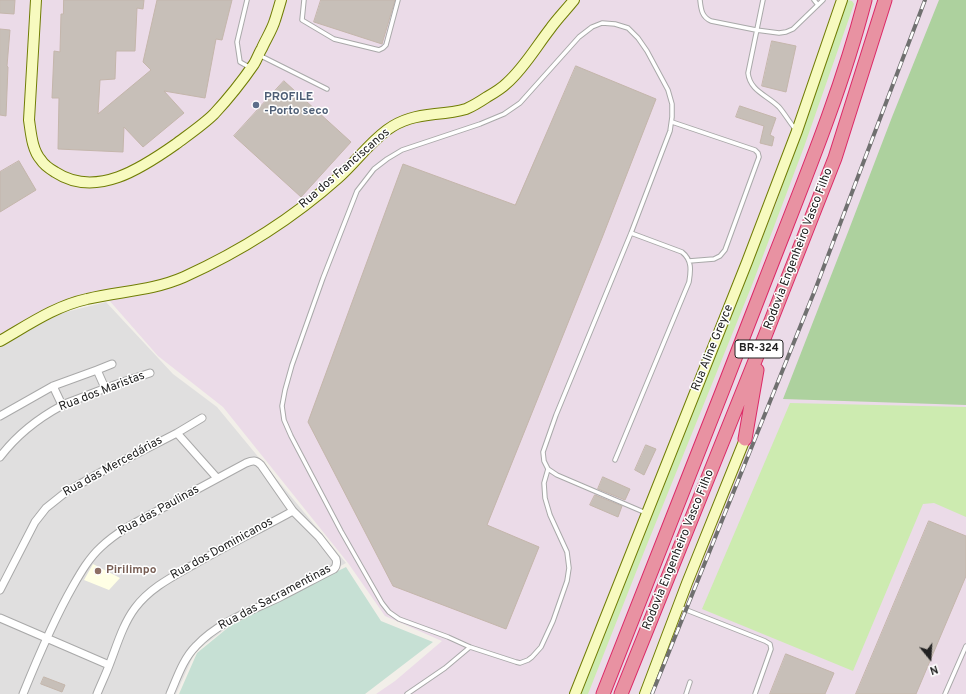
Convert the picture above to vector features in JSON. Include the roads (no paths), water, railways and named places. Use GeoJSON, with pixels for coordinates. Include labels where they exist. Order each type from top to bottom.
{"type":"FeatureCollection","features":[{"type":"Feature","properties":{"kind":"highway","name":"Rodovia Engenheiro Vasco Filho"},"geometry":{"type":"LineString","coordinates":[[602,694],[803,184],[837,92],[865,0]]}},
{"type":"Feature","properties":{"kind":"highway","name":"Rodovia Engenheiro Vasco Filho"},"geometry":{"type":"LineString","coordinates":[[621,694],[835,158],[885,0]]}},
{"type":"Feature","properties":{"kind":"highway"},"geometry":{"type":"LineString","coordinates":[[745,439],[755,378],[765,336]]}},
{"type":"Feature","properties":{"kind":"main road"},"geometry":{"type":"LineString","coordinates":[[36,0],[28,120],[35,151],[40,160],[63,177],[78,182],[94,183],[125,175],[152,160],[187,136],[213,115],[233,92],[250,68],[275,21],[281,0]]}},
{"type":"Feature","properties":{"kind":"main road","name":"Rua dos Franciscanos"},"geometry":{"type":"LineString","coordinates":[[0,341],[62,306],[86,299],[154,288],[182,278],[240,249],[308,203],[338,178],[385,131],[398,123],[412,118],[466,109],[480,102],[507,83],[518,72],[574,0]]}},
{"type":"Feature","properties":{"kind":"main road","name":"Rua Aline Greyce"},"geometry":{"type":"LineString","coordinates":[[575,694],[747,262],[797,131],[842,0]]}},
{"type":"Feature","properties":{"kind":"main road"},"geometry":{"type":"LineString","coordinates":[[645,694],[678,606],[745,439]]}},
{"type":"Feature","properties":{"kind":"street"},"geometry":{"type":"LineString","coordinates":[[0,416],[53,386],[112,364]]}},
{"type":"Feature","properties":{"kind":"street"},"geometry":{"type":"LineString","coordinates":[[97,370],[104,388]]}},
{"type":"Feature","properties":{"kind":"street","name":"Rua dos Maristas"},"geometry":{"type":"LineString","coordinates":[[0,457],[30,426],[62,405],[104,388],[150,373]]}},
{"type":"Feature","properties":{"kind":"street"},"geometry":{"type":"LineString","coordinates":[[53,386],[62,405]]}},
{"type":"Feature","properties":{"kind":"street","name":"Rua das Mercedárias"},"geometry":{"type":"LineString","coordinates":[[0,590],[35,522],[46,508],[66,492],[177,433],[202,418]]}},
{"type":"Feature","properties":{"kind":"street"},"geometry":{"type":"LineString","coordinates":[[177,433],[217,478]]}},
{"type":"Feature","properties":{"kind":"street","name":"Rua das Paulinas"},"geometry":{"type":"LineString","coordinates":[[23,694],[46,638],[63,604],[81,572],[101,547],[115,535],[135,523],[246,463],[253,460],[261,465]]}},
{"type":"Feature","properties":{"kind":"street","name":"Rua das Sacramentinas"},"geometry":{"type":"LineString","coordinates":[[170,694],[186,658],[195,646],[208,634],[224,623],[286,594],[336,567],[336,559],[318,537],[293,511],[261,465]]}},
{"type":"Feature","properties":{"kind":"street","name":"Rua dos Dominicanos"},"geometry":{"type":"LineString","coordinates":[[97,694],[116,645],[127,622],[135,608],[150,592],[165,581],[214,553],[293,511]]}},
{"type":"Feature","properties":{"kind":"street"},"geometry":{"type":"LineString","coordinates":[[0,618],[109,665]]}},
{"type":"Feature","properties":{"kind":"lane"},"geometry":{"type":"LineString","coordinates":[[247,0],[237,42],[240,62],[250,68]]}},
{"type":"Feature","properties":{"kind":"lane"},"geometry":{"type":"LineString","coordinates":[[304,0],[302,20],[334,39],[379,50],[386,44],[398,0]]}},
{"type":"Feature","properties":{"kind":"lane"},"geometry":{"type":"LineString","coordinates":[[700,0],[703,15],[706,19],[756,30],[780,33],[792,29],[823,0]]}},
{"type":"Feature","properties":{"kind":"lane"},"geometry":{"type":"LineString","coordinates":[[763,0],[748,73],[749,78],[754,88],[780,108],[797,131]]}},
{"type":"Feature","properties":{"kind":"lane"},"geometry":{"type":"LineString","coordinates":[[814,0],[818,5]]}},
{"type":"Feature","properties":{"kind":"lane"},"geometry":{"type":"LineString","coordinates":[[548,469],[544,483],[545,498],[550,515],[567,552],[569,568],[567,581],[553,620],[541,647],[532,657],[524,662],[516,662],[470,647],[448,637],[399,619],[389,612],[382,603],[341,531],[291,436],[284,420],[282,406],[292,365],[356,190],[374,169],[387,158],[402,150],[480,124],[504,114],[520,103],[579,37],[592,27],[602,23],[615,24],[628,28],[638,38],[647,51],[668,90],[672,104],[672,122],[670,131],[631,233],[553,422],[543,452],[544,461],[548,469],[557,475],[647,513]]}},
{"type":"Feature","properties":{"kind":"lane"},"geometry":{"type":"LineString","coordinates":[[258,54],[327,89]]}},
{"type":"Feature","properties":{"kind":"lane"},"geometry":{"type":"LineString","coordinates":[[672,122],[755,150],[759,157],[725,250],[720,256],[714,259],[689,261]]}},
{"type":"Feature","properties":{"kind":"lane"},"geometry":{"type":"LineString","coordinates":[[615,460],[688,282],[691,271],[689,261],[682,252],[631,233]]}},
{"type":"Feature","properties":{"kind":"lane"},"geometry":{"type":"LineString","coordinates":[[678,606],[770,644],[771,650],[755,694]]}},
{"type":"Feature","properties":{"kind":"lane"},"geometry":{"type":"LineString","coordinates":[[945,694],[966,646]]}},
{"type":"Feature","properties":{"kind":"lane"},"geometry":{"type":"LineString","coordinates":[[407,694],[439,672],[470,647]]}},
{"type":"Feature","properties":{"kind":"lane"},"geometry":{"type":"LineString","coordinates":[[686,694],[690,682]]}},
{"type":"Feature","properties":{"kind":"railway"},"geometry":{"type":"LineString","coordinates":[[652,694],[815,290],[925,0]]}},
{"type":"Feature","properties":{"kind":"place","name":"PROFILE -Porto seco"},"geometry":{"type":"Point","coordinates":[256,105]}},
{"type":"Feature","properties":{"kind":"place","name":"Pirilimpo"},"geometry":{"type":"Point","coordinates":[98,571]}}]}
